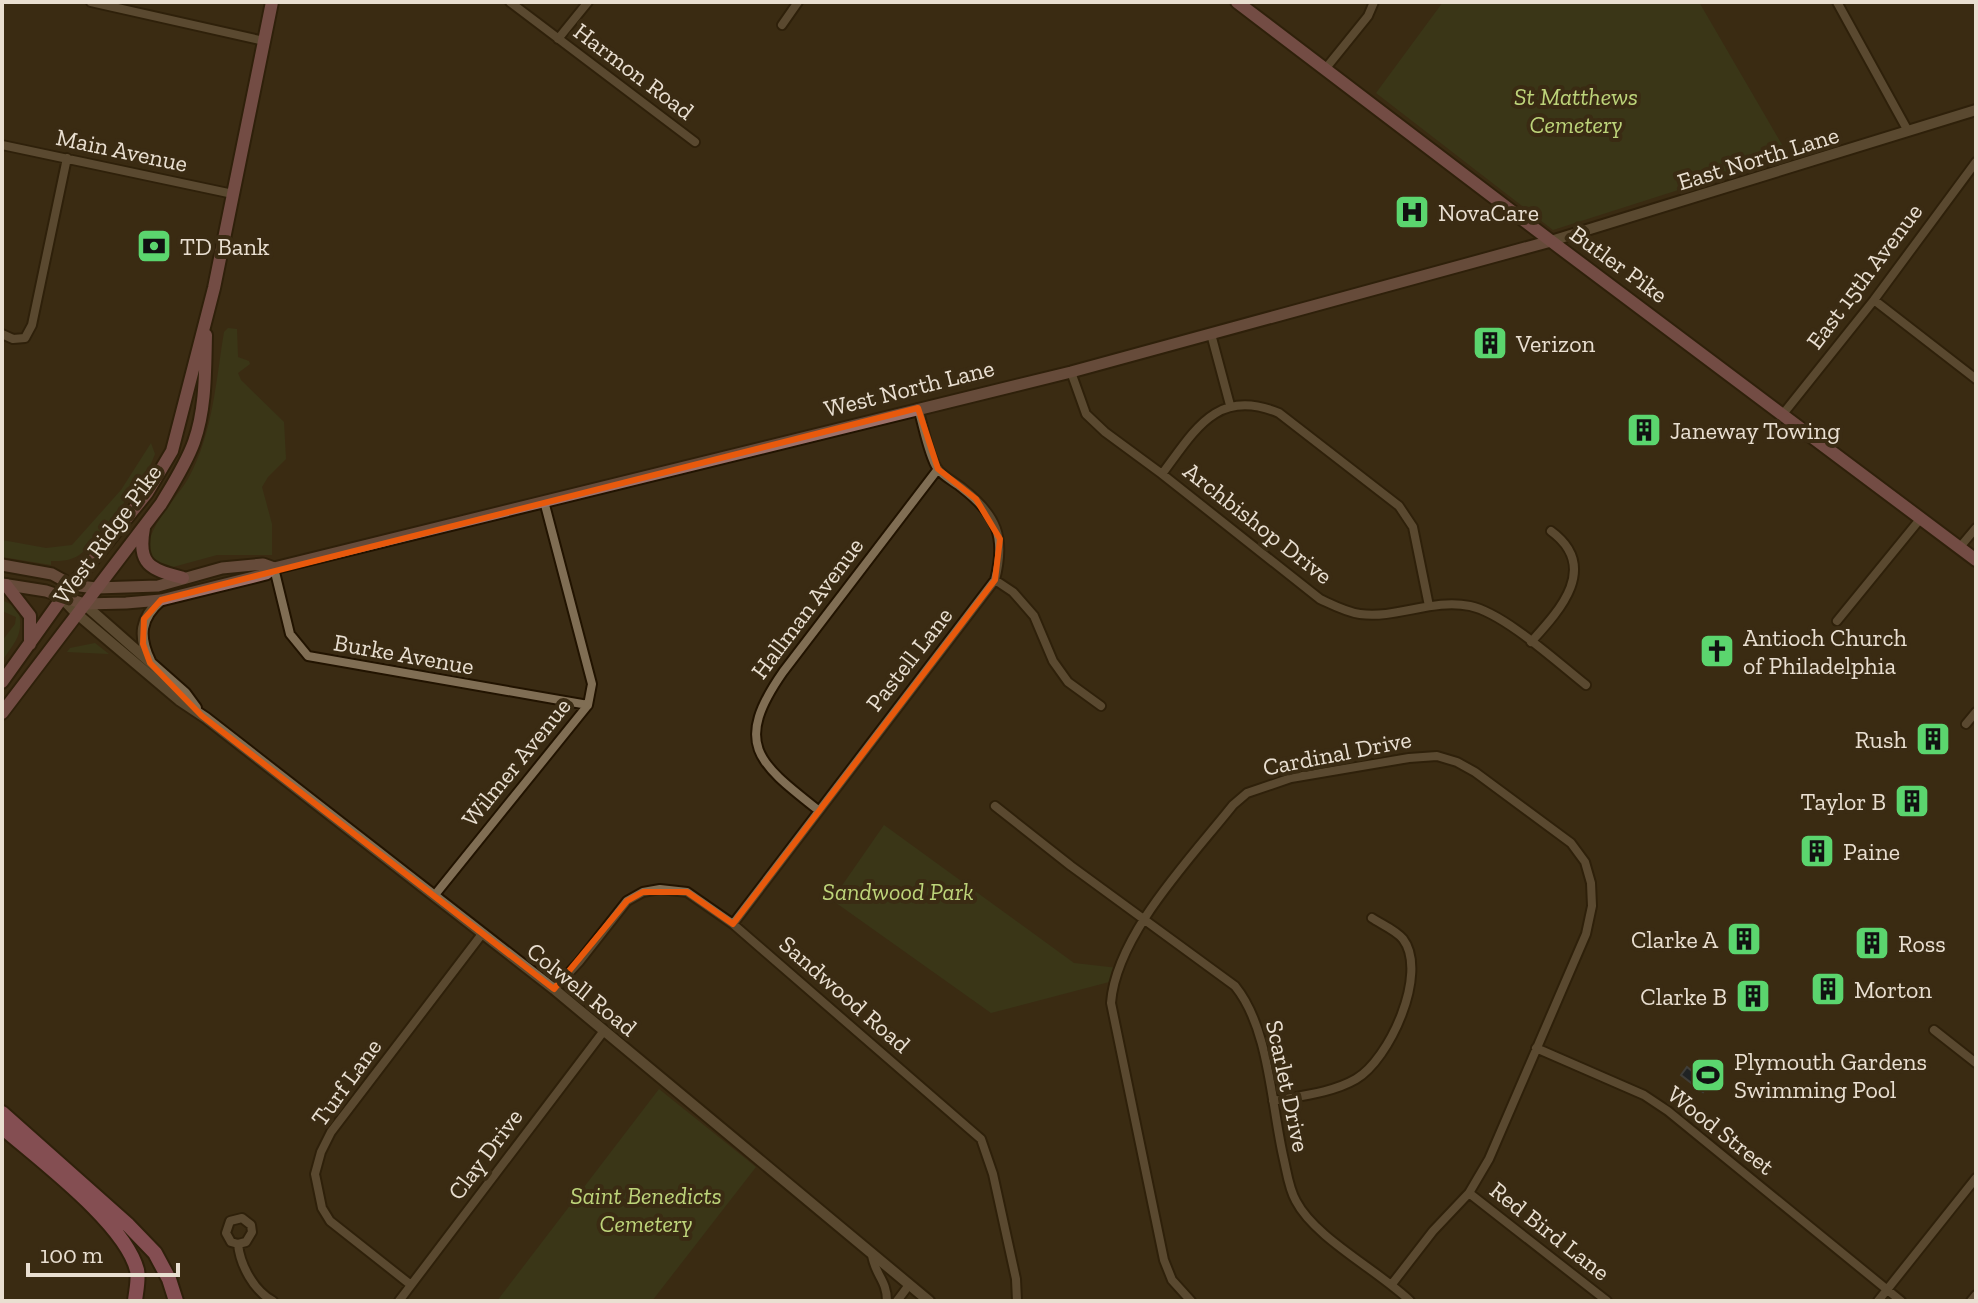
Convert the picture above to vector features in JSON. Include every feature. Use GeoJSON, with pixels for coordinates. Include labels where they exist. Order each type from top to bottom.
{"type":"FeatureCollection","features":[{"type":"Feature","properties":{"kind":"highway"},"geometry":{"type":"LineString","coordinates":[[2,1113],[128,1225],[155,1253],[169,1279],[176,1301]]}},
{"type":"Feature","properties":{"kind":"highway"},"geometry":{"type":"LineString","coordinates":[[2,1127],[102,1216],[127,1245],[138,1273],[135,1301]]}},
{"type":"Feature","properties":{"kind":"main road","name":"West Ridge Pike"},"geometry":{"type":"LineString","coordinates":[[2,682],[62,598],[147,493],[165,466],[179,428],[207,316],[272,2]]}},
{"type":"Feature","properties":{"kind":"main road","name":"Butler Pike"},"geometry":{"type":"LineString","coordinates":[[1237,2],[1976,560]]}},
{"type":"Feature","properties":{"kind":"main road","name":"West North Lane"},"geometry":{"type":"LineString","coordinates":[[4,585],[46,591],[80,609],[161,600],[266,574],[274,568],[1071,372],[1551,241]]}},
{"type":"Feature","properties":{"kind":"main road","name":"West Ridge Pike"},"geometry":{"type":"LineString","coordinates":[[2,713],[145,525],[182,470],[195,440],[204,397],[207,316]]}},
{"type":"Feature","properties":{"kind":"main road"},"geometry":{"type":"LineString","coordinates":[[145,525],[142,549],[148,564],[155,570],[183,578]]}},
{"type":"Feature","properties":{"kind":"main road","name":"West North Lane"},"geometry":{"type":"LineString","coordinates":[[2,565],[52,574],[72,585],[96,588],[158,586],[222,568],[263,564],[274,568]]}},
{"type":"Feature","properties":{"kind":"main road"},"geometry":{"type":"LineString","coordinates":[[4,585],[30,616],[30,644]]}},
{"type":"Feature","properties":{"kind":"main road"},"geometry":{"type":"LineString","coordinates":[[72,585],[80,609]]}},
{"type":"Feature","properties":{"kind":"street"},"geometry":{"type":"LineString","coordinates":[[91,2],[264,41]]}},
{"type":"Feature","properties":{"kind":"street","name":"Harmon Road"},"geometry":{"type":"LineString","coordinates":[[510,2],[695,142]]}},
{"type":"Feature","properties":{"kind":"street"},"geometry":{"type":"LineString","coordinates":[[558,39],[588,2]]}},
{"type":"Feature","properties":{"kind":"street"},"geometry":{"type":"LineString","coordinates":[[782,25],[798,2]]}},
{"type":"Feature","properties":{"kind":"street"},"geometry":{"type":"LineString","coordinates":[[1326,68],[1368,16],[1374,2]]}},
{"type":"Feature","properties":{"kind":"street"},"geometry":{"type":"LineString","coordinates":[[1837,2],[1908,131]]}},
{"type":"Feature","properties":{"kind":"street","name":"East North Lane"},"geometry":{"type":"LineString","coordinates":[[1551,241],[1976,110]]}},
{"type":"Feature","properties":{"kind":"street","name":"Main Avenue"},"geometry":{"type":"LineString","coordinates":[[2,145],[233,194]]}},
{"type":"Feature","properties":{"kind":"street"},"geometry":{"type":"LineString","coordinates":[[2,334],[13,339],[25,338],[32,325],[67,158]]}},
{"type":"Feature","properties":{"kind":"street","name":"East 15th Avenue"},"geometry":{"type":"LineString","coordinates":[[1783,414],[1874,300],[1976,162]]}},
{"type":"Feature","properties":{"kind":"street"},"geometry":{"type":"LineString","coordinates":[[1874,300],[1976,379]]}},
{"type":"Feature","properties":{"kind":"street"},"geometry":{"type":"LineString","coordinates":[[1211,334],[1230,405]]}},
{"type":"Feature","properties":{"kind":"street","name":"Archbishop Drive"},"geometry":{"type":"LineString","coordinates":[[1071,372],[1086,414],[1105,432],[1320,599],[1362,614],[1453,603],[1473,606],[1531,642],[1586,685]]}},
{"type":"Feature","properties":{"kind":"street"},"geometry":{"type":"LineString","coordinates":[[1162,474],[1200,424],[1230,405],[1256,405],[1279,413],[1399,506],[1413,527],[1429,606]]}},
{"type":"Feature","properties":{"kind":"street"},"geometry":{"type":"LineString","coordinates":[[918,408],[938,469],[976,499],[994,521],[1000,539],[995,580],[1013,592],[1034,616],[1053,661],[1068,682],[1101,706]]}},
{"type":"Feature","properties":{"kind":"street","name":"Hallman Avenue"},"geometry":{"type":"LineString","coordinates":[[818,810],[777,778],[764,761],[757,743],[756,721],[763,700],[938,469]]}},
{"type":"Feature","properties":{"kind":"street","name":"Wilmer Avenue"},"geometry":{"type":"LineString","coordinates":[[434,896],[588,705],[592,684],[544,501]]}},
{"type":"Feature","properties":{"kind":"street"},"geometry":{"type":"LineString","coordinates":[[1837,621],[1921,518]]}},
{"type":"Feature","properties":{"kind":"street"},"geometry":{"type":"LineString","coordinates":[[1960,547],[1976,528]]}},
{"type":"Feature","properties":{"kind":"street"},"geometry":{"type":"LineString","coordinates":[[1531,642],[1566,601],[1572,582],[1573,557],[1562,539],[1551,531]]}},
{"type":"Feature","properties":{"kind":"street","name":"Burke Avenue"},"geometry":{"type":"LineString","coordinates":[[274,568],[290,634],[308,656],[588,705]]}},
{"type":"Feature","properties":{"kind":"street","name":"Pastell Lane"},"geometry":{"type":"LineString","coordinates":[[733,924],[995,580]]}},
{"type":"Feature","properties":{"kind":"street"},"geometry":{"type":"LineString","coordinates":[[150,663],[143,644],[142,625],[149,611],[161,600]]}},
{"type":"Feature","properties":{"kind":"street","name":"Colwell Road"},"geometry":{"type":"LineString","coordinates":[[80,609],[185,693],[202,716]]}},
{"type":"Feature","properties":{"kind":"street","name":"Colwell Road"},"geometry":{"type":"LineString","coordinates":[[80,609],[179,700],[554,989],[929,1301]]}},
{"type":"Feature","properties":{"kind":"street"},"geometry":{"type":"LineString","coordinates":[[1966,724],[1976,712]]}},
{"type":"Feature","properties":{"kind":"street","name":"Cardinal Drive"},"geometry":{"type":"LineString","coordinates":[[1191,1301],[1172,1280],[1164,1260],[1111,1003],[1113,981],[1144,919],[1233,805],[1247,793],[1291,778],[1379,762],[1437,756],[1475,772],[1571,843],[1585,862],[1591,883],[1592,906],[1586,934],[1489,1159],[1469,1193],[1433,1231],[1392,1284]]}},
{"type":"Feature","properties":{"kind":"street","name":"Scarlet Drive"},"geometry":{"type":"LineString","coordinates":[[995,806],[1226,978],[1248,1003],[1258,1028],[1294,1199],[1305,1216],[1410,1301]]}},
{"type":"Feature","properties":{"kind":"street","name":"Sandwood Road"},"geometry":{"type":"LineString","coordinates":[[554,989],[627,901],[643,892],[675,889],[687,892],[733,924],[981,1139],[993,1174],[1016,1279],[1017,1301]]}},
{"type":"Feature","properties":{"kind":"street"},"geometry":{"type":"LineString","coordinates":[[1273,1101],[1338,1087],[1357,1079],[1384,1053],[1408,996],[1410,956],[1402,938],[1372,918]]}},
{"type":"Feature","properties":{"kind":"street","name":"Turf Lane"},"geometry":{"type":"LineString","coordinates":[[411,1285],[330,1221],[317,1193],[315,1174],[331,1132],[482,934]]}},
{"type":"Feature","properties":{"kind":"street"},"geometry":{"type":"LineString","coordinates":[[1934,1030],[1976,1063]]}},
{"type":"Feature","properties":{"kind":"street","name":"Clay Drive"},"geometry":{"type":"LineString","coordinates":[[399,1301],[603,1032]]}},
{"type":"Feature","properties":{"kind":"street","name":"Wood Street"},"geometry":{"type":"LineString","coordinates":[[1536,1048],[1644,1095],[1668,1111],[1901,1301]]}},
{"type":"Feature","properties":{"kind":"street"},"geometry":{"type":"LineString","coordinates":[[1878,1301],[1976,1178]]}},
{"type":"Feature","properties":{"kind":"street","name":"Red Bird Lane"},"geometry":{"type":"LineString","coordinates":[[1469,1193],[1607,1301]]}},
{"type":"Feature","properties":{"kind":"street"},"geometry":{"type":"LineString","coordinates":[[238,1244],[247,1272],[258,1289],[273,1301]]}},
{"type":"Feature","properties":{"kind":"street"},"geometry":{"type":"LineString","coordinates":[[872,1255],[874,1270],[887,1291],[887,1301]]}},
{"type":"Feature","properties":{"kind":"street"},"geometry":{"type":"LineString","coordinates":[[897,1301],[909,1285]]}},
{"type":"Feature","properties":{"kind":"street"},"geometry":{"type":"LineString","coordinates":[[1971,1301],[1976,1295]]}},
{"type":"Feature","properties":{"kind":"highlighted area"},"geometry":{"type":"Polygon","coordinates":[[[918,408],[938,469],[976,499],[1000,539],[995,580],[733,924],[687,892],[643,892],[627,901],[554,989],[202,716],[150,663],[143,644],[144,619],[161,600],[918,408]]]}},
{"type":"Feature","properties":{"kind":"green space","name":"St Matthews Cemetery"},"geometry":{"type":"Polygon","coordinates":[[[1443,2],[1699,2],[1788,155],[1553,230],[1376,93],[1443,2]]]}},
{"type":"Feature","properties":{"kind":"green space"},"geometry":{"type":"Polygon","coordinates":[[[228,328],[237,329],[238,357],[250,364],[238,373],[241,380],[284,422],[286,459],[262,487],[272,524],[272,555],[217,555],[173,567],[161,565],[149,553],[149,543],[157,524],[184,486],[197,460],[209,424],[224,332],[228,328]]]}},
{"type":"Feature","properties":{"kind":"green space"},"geometry":{"type":"Polygon","coordinates":[[[151,443],[155,454],[148,471],[81,554],[69,560],[51,561],[51,565],[2,557],[2,540],[46,548],[72,545],[121,490],[151,443]]]}},
{"type":"Feature","properties":{"kind":"green space"},"geometry":{"type":"Polygon","coordinates":[[[2,600],[18,608],[20,630],[2,661],[2,641],[15,624],[16,617],[2,611],[2,600]]]}},
{"type":"Feature","properties":{"kind":"green space"},"geometry":{"type":"Polygon","coordinates":[[[95,643],[109,654],[67,652],[70,648],[95,643]]]}},
{"type":"Feature","properties":{"kind":"green space","name":"Sandwood Park"},"geometry":{"type":"Polygon","coordinates":[[[884,825],[1074,963],[1118,968],[1113,981],[991,1013],[832,900],[884,825]]]}},
{"type":"Feature","properties":{"kind":"green space","name":"Saint Benedicts Cemetery"},"geometry":{"type":"Polygon","coordinates":[[[659,1089],[756,1167],[652,1301],[497,1301],[659,1089]]]}},
{"type":"Feature","properties":{"kind":"water","name":"Plymouth Gardens Swimming Pool"},"geometry":{"type":"Polygon","coordinates":[[[1711,1060],[1722,1068],[1703,1092],[1681,1075],[1687,1067],[1698,1076],[1711,1060]]]}},
{"type":"Feature","properties":{"kind":"place","name":"NovaCare"},"geometry":{"type":"Point","coordinates":[1412,212]}},
{"type":"Feature","properties":{"kind":"place","name":"TD Bank"},"geometry":{"type":"Point","coordinates":[154,246]}},
{"type":"Feature","properties":{"kind":"place","name":"Verizon"},"geometry":{"type":"Point","coordinates":[1490,343]}},
{"type":"Feature","properties":{"kind":"place","name":"Janeway Towing"},"geometry":{"type":"Point","coordinates":[1644,430]}},
{"type":"Feature","properties":{"kind":"place","name":"Antioch Church of Philadelphia"},"geometry":{"type":"Point","coordinates":[1717,651]}},
{"type":"Feature","properties":{"kind":"place","name":"Rush"},"geometry":{"type":"Point","coordinates":[1933,739]}},
{"type":"Feature","properties":{"kind":"place","name":"Taylor B"},"geometry":{"type":"Point","coordinates":[1912,801]}},
{"type":"Feature","properties":{"kind":"place","name":"Paine"},"geometry":{"type":"Point","coordinates":[1817,851]}},
{"type":"Feature","properties":{"kind":"place","name":"Clarke A"},"geometry":{"type":"Point","coordinates":[1744,939]}},
{"type":"Feature","properties":{"kind":"place","name":"Ross"},"geometry":{"type":"Point","coordinates":[1872,943]}},
{"type":"Feature","properties":{"kind":"place","name":"Morton"},"geometry":{"type":"Point","coordinates":[1828,989]}},
{"type":"Feature","properties":{"kind":"place","name":"Clarke B"},"geometry":{"type":"Point","coordinates":[1753,996]}},
{"type":"Feature","properties":{"kind":"place","name":"Plymouth Gardens Swimming Pool"},"geometry":{"type":"Point","coordinates":[1708,1075]}}]}
